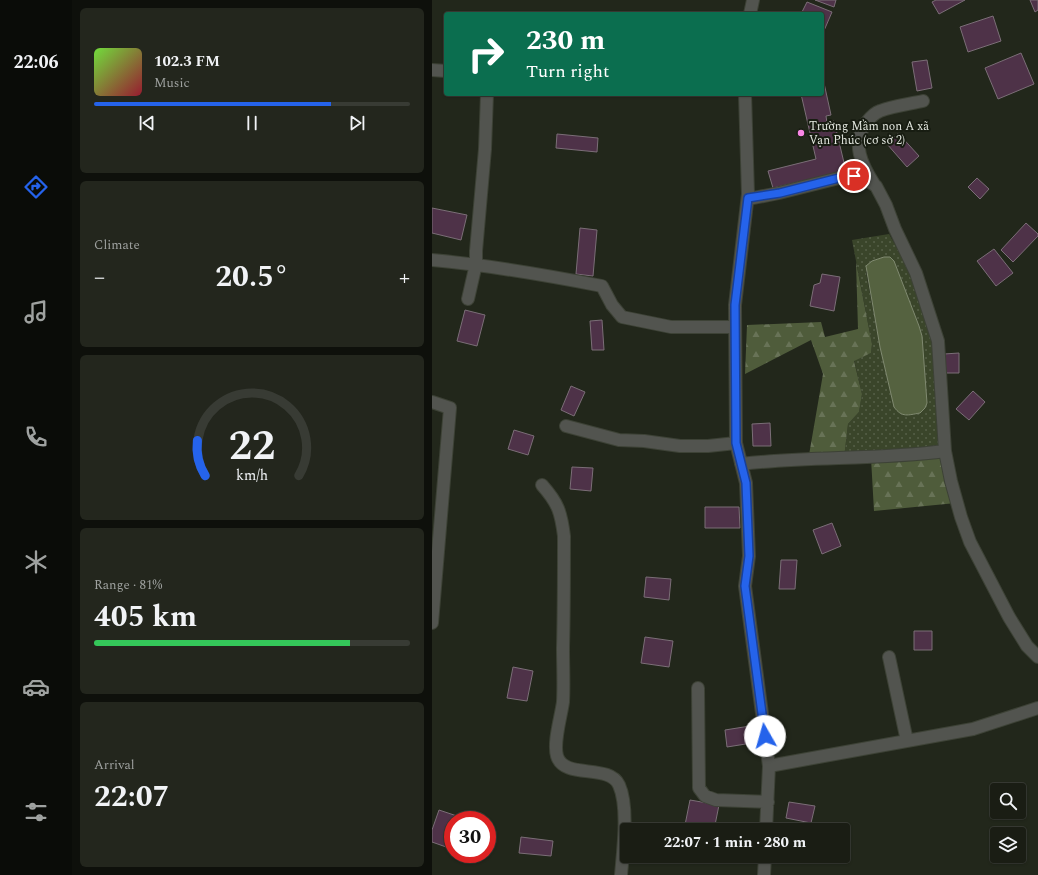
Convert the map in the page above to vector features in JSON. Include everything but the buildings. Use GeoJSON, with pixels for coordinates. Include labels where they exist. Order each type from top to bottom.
{"type":"FeatureCollection","features":[{"type":"Feature","properties":{"kind":"street"},"geometry":{"type":"LineString","coordinates":[[750,12],[753,0]]}},
{"type":"Feature","properties":{"kind":"street"},"geometry":{"type":"LineString","coordinates":[[432,70],[444,70]]}},
{"type":"Feature","properties":{"kind":"street"},"geometry":{"type":"LineString","coordinates":[[468,299],[476,264],[485,149],[487,96]]}},
{"type":"Feature","properties":{"kind":"street"},"geometry":{"type":"LineString","coordinates":[[745,96],[748,198],[735,305],[736,443],[746,483],[749,556],[745,586],[769,766],[766,823]]}},
{"type":"Feature","properties":{"kind":"street"},"geometry":{"type":"LineString","coordinates":[[923,101],[878,112],[870,118],[863,127],[858,142],[860,156],[865,169],[886,204],[895,229],[916,273],[938,341],[945,451],[951,481],[970,542],[1008,617],[1027,646],[1038,657]]}},
{"type":"Feature","properties":{"kind":"street"},"geometry":{"type":"LineString","coordinates":[[748,198],[780,193],[847,176],[863,178],[876,186]]}},
{"type":"Feature","properties":{"kind":"street"},"geometry":{"type":"LineString","coordinates":[[432,260],[476,264],[535,273],[602,286],[612,305],[622,317],[671,327],[735,327]]}},
{"type":"Feature","properties":{"kind":"street"},"geometry":{"type":"LineString","coordinates":[[432,402],[450,408],[432,623]]}},
{"type":"Feature","properties":{"kind":"street"},"geometry":{"type":"LineString","coordinates":[[566,426],[619,440],[687,446],[708,446],[736,443]]}},
{"type":"Feature","properties":{"kind":"street"},"geometry":{"type":"LineString","coordinates":[[741,464],[779,460],[894,456],[945,451]]}},
{"type":"Feature","properties":{"kind":"street"},"geometry":{"type":"LineString","coordinates":[[542,486],[552,497],[562,516],[564,536],[562,702],[556,749],[557,758],[571,770],[607,775],[616,780],[619,785],[623,795],[624,811],[624,844],[621,875]]}},
{"type":"Feature","properties":{"kind":"street"},"geometry":{"type":"LineString","coordinates":[[889,657],[907,741]]}},
{"type":"Feature","properties":{"kind":"street"},"geometry":{"type":"LineString","coordinates":[[698,688],[699,788],[705,796],[716,800],[768,802]]}},
{"type":"Feature","properties":{"kind":"street"},"geometry":{"type":"LineString","coordinates":[[769,766],[972,729],[1038,708]]}},
{"type":"Feature","properties":{"kind":"street"},"geometry":{"type":"LineString","coordinates":[[764,875],[765,863]]}},
{"type":"Feature","properties":{"kind":"shaded area"},"geometry":{"type":"Polygon","coordinates":[[[889,234],[919,287],[935,324],[944,455],[844,458],[848,424],[859,412],[862,394],[854,360],[871,353],[872,344],[852,240],[889,234]],[[884,257],[872,261],[866,272],[880,347],[894,407],[927,403],[922,336],[894,261],[890,258],[884,257]]]}},
{"type":"Feature","properties":{"kind":"shaded area"},"geometry":{"type":"Polygon","coordinates":[[[884,257],[890,257],[894,261],[922,336],[927,403],[925,408],[920,413],[906,415],[900,413],[894,407],[880,347],[866,266],[872,261],[884,257]]]}},
{"type":"Feature","properties":{"kind":"green space"},"geometry":{"type":"Polygon","coordinates":[[[856,262],[872,344],[871,353],[854,361],[862,394],[859,412],[848,424],[844,458],[809,455],[823,374],[811,340],[745,374],[747,325],[821,322],[825,337],[858,329],[856,262]]]}},
{"type":"Feature","properties":{"kind":"green space"},"geometry":{"type":"Polygon","coordinates":[[[944,455],[956,503],[874,511],[871,458],[944,455]]]}},
{"type":"Feature","properties":{"kind":"place","name":"Trường Mầm non A xã Vạn Phúc (cơ sở 2)"},"geometry":{"type":"Point","coordinates":[801,133]}},
{"type":"Feature","properties":{"kind":"route"},"geometry":{"type":"LineString","coordinates":[[765,736],[745,586],[749,556],[746,483],[736,443],[735,305],[748,198],[780,193],[847,176],[854,176]]}}]}
